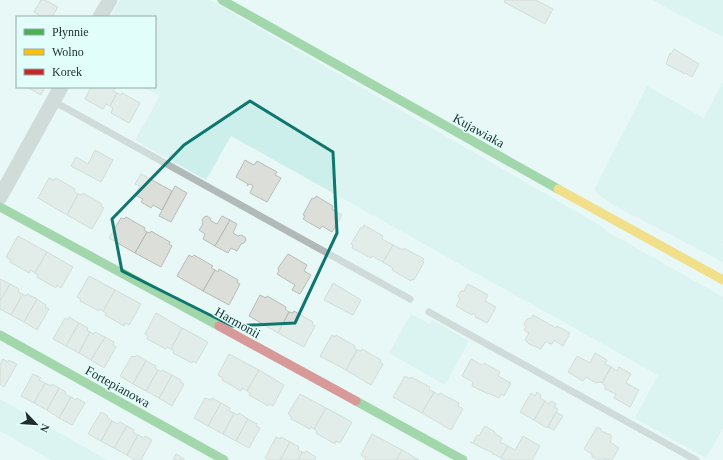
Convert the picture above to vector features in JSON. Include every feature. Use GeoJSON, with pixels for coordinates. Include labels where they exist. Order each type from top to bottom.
{"type":"FeatureCollection","features":[{"type":"Feature","properties":{"kind":"street"},"geometry":{"type":"LineString","coordinates":[[101,16],[110,0]]}},
{"type":"Feature","properties":{"kind":"street","name":"Kujawiaka"},"geometry":{"type":"LineString","coordinates":[[222,0],[582,203],[723,280]]}},
{"type":"Feature","properties":{"kind":"street"},"geometry":{"type":"LineString","coordinates":[[0,197],[60,88]]}},
{"type":"Feature","properties":{"kind":"street","name":"Harmonii"},"geometry":{"type":"LineString","coordinates":[[0,207],[463,460]]}},
{"type":"Feature","properties":{"kind":"street","name":"Fortepianowa"},"geometry":{"type":"LineString","coordinates":[[0,335],[224,460]]}},
{"type":"Feature","properties":{"kind":"lane"},"geometry":{"type":"LineString","coordinates":[[52,102],[410,299]]}},
{"type":"Feature","properties":{"kind":"lane"},"geometry":{"type":"LineString","coordinates":[[429,312],[696,460]]}},
{"type":"Feature","properties":{"kind":"highlighted area"},"geometry":{"type":"Polygon","coordinates":[[[250,101],[333,152],[337,233],[295,323],[232,326],[122,271],[112,219],[184,145],[250,101]]]}},
{"type":"Feature","properties":{"kind":"shaded area"},"geometry":{"type":"Polygon","coordinates":[[[120,0],[210,0],[603,227],[606,231],[723,297],[723,428],[706,458],[635,418],[658,375],[231,136],[206,180],[135,140],[160,96],[145,88],[156,88],[156,16],[112,16],[120,0]]]}},
{"type":"Feature","properties":{"kind":"shaded area"},"geometry":{"type":"Polygon","coordinates":[[[653,0],[723,0],[723,37],[661,5],[653,0]]]}},
{"type":"Feature","properties":{"kind":"shaded area"},"geometry":{"type":"Polygon","coordinates":[[[723,82],[723,262],[615,206],[594,190],[647,86],[704,118],[723,82]]]}},
{"type":"Feature","properties":{"kind":"shaded area"},"geometry":{"type":"Polygon","coordinates":[[[411,314],[430,324],[432,320],[469,341],[445,385],[389,353],[411,314]]]}},
{"type":"Feature","properties":{"kind":"shaded area"},"geometry":{"type":"Polygon","coordinates":[[[0,399],[107,460],[51,460],[0,431],[0,399]]]}},
{"type":"Feature","properties":{"kind":"building"},"geometry":{"type":"Polygon","coordinates":[[[41,0],[45,0],[58,7],[53,16],[40,16],[34,12],[41,0]]]}},
{"type":"Feature","properties":{"kind":"building"},"geometry":{"type":"Polygon","coordinates":[[[505,0],[536,0],[553,9],[545,24],[504,2],[505,0]]]}},
{"type":"Feature","properties":{"kind":"building"},"geometry":{"type":"Polygon","coordinates":[[[674,49],[699,64],[692,77],[666,64],[670,53],[671,54],[674,49]]]}},
{"type":"Feature","properties":{"kind":"building"},"geometry":{"type":"Polygon","coordinates":[[[29,88],[44,88],[41,95],[29,88]]]}},
{"type":"Feature","properties":{"kind":"building"},"geometry":{"type":"Polygon","coordinates":[[[90,88],[115,88],[113,91],[117,93],[110,106],[106,104],[103,109],[85,99],[90,88]]]}},
{"type":"Feature","properties":{"kind":"building"},"geometry":{"type":"Polygon","coordinates":[[[117,93],[121,95],[122,93],[140,103],[129,123],[111,113],[113,108],[110,106],[117,93]]]}},
{"type":"Feature","properties":{"kind":"building"},"geometry":{"type":"Polygon","coordinates":[[[95,150],[113,160],[101,182],[71,166],[76,157],[88,164],[95,150]]]}},
{"type":"Feature","properties":{"kind":"building"},"geometry":{"type":"Polygon","coordinates":[[[245,160],[254,165],[257,161],[277,172],[275,175],[281,178],[267,202],[250,193],[253,186],[250,184],[247,186],[248,184],[236,177],[245,160]]]}},
{"type":"Feature","properties":{"kind":"building"},"geometry":{"type":"Polygon","coordinates":[[[141,174],[172,191],[162,210],[153,205],[151,208],[141,202],[143,199],[135,195],[140,186],[135,184],[141,174]]]}},
{"type":"Feature","properties":{"kind":"building"},"geometry":{"type":"Polygon","coordinates":[[[49,178],[54,180],[56,178],[75,189],[74,191],[78,194],[67,215],[38,198],[49,178]]]}},
{"type":"Feature","properties":{"kind":"building"},"geometry":{"type":"Polygon","coordinates":[[[175,186],[187,193],[171,222],[159,216],[175,186]]]}},
{"type":"Feature","properties":{"kind":"building"},"geometry":{"type":"Polygon","coordinates":[[[83,193],[102,204],[101,206],[104,208],[92,229],[67,215],[78,194],[82,195],[83,193]]]}},
{"type":"Feature","properties":{"kind":"building"},"geometry":{"type":"Polygon","coordinates":[[[316,196],[333,206],[332,209],[342,215],[332,232],[322,226],[320,229],[303,219],[305,216],[303,215],[312,198],[314,199],[316,196]]]}},
{"type":"Feature","properties":{"kind":"building"},"geometry":{"type":"Polygon","coordinates":[[[207,216],[211,221],[217,224],[222,216],[230,220],[215,246],[203,239],[205,234],[199,230],[203,224],[202,220],[207,216]]]}},
{"type":"Feature","properties":{"kind":"building"},"geometry":{"type":"Polygon","coordinates":[[[126,217],[145,228],[144,230],[147,232],[135,253],[109,238],[121,218],[124,219],[126,217]]]}},
{"type":"Feature","properties":{"kind":"building"},"geometry":{"type":"Polygon","coordinates":[[[230,220],[237,224],[233,233],[238,236],[241,235],[245,237],[246,240],[241,244],[237,251],[231,248],[228,253],[215,246],[230,220]]]}},
{"type":"Feature","properties":{"kind":"building"},"geometry":{"type":"Polygon","coordinates":[[[364,225],[383,236],[382,239],[393,245],[383,262],[372,256],[371,258],[352,248],[353,245],[351,244],[361,227],[363,228],[364,225]]]}},
{"type":"Feature","properties":{"kind":"building"},"geometry":{"type":"Polygon","coordinates":[[[151,231],[170,242],[169,244],[172,246],[161,267],[135,253],[147,232],[150,233],[151,231]]]}},
{"type":"Feature","properties":{"kind":"building"},"geometry":{"type":"Polygon","coordinates":[[[18,236],[47,252],[35,273],[30,270],[29,273],[10,262],[11,260],[6,257],[18,236]]]}},
{"type":"Feature","properties":{"kind":"building"},"geometry":{"type":"Polygon","coordinates":[[[393,245],[403,250],[404,248],[424,259],[422,261],[424,262],[414,280],[412,279],[411,281],[392,270],[393,268],[383,262],[393,245]]]}},
{"type":"Feature","properties":{"kind":"building"},"geometry":{"type":"Polygon","coordinates":[[[47,252],[73,267],[61,288],[57,285],[56,288],[37,277],[38,275],[35,273],[47,252]]]}},
{"type":"Feature","properties":{"kind":"building"},"geometry":{"type":"Polygon","coordinates":[[[288,254],[307,265],[304,271],[311,275],[300,294],[292,290],[295,285],[277,274],[279,271],[278,268],[288,254]]]}},
{"type":"Feature","properties":{"kind":"building"},"geometry":{"type":"Polygon","coordinates":[[[189,255],[192,257],[194,255],[213,266],[211,268],[215,270],[203,291],[177,276],[189,255]]]}},
{"type":"Feature","properties":{"kind":"building"},"geometry":{"type":"Polygon","coordinates":[[[219,269],[238,280],[237,282],[240,284],[229,305],[203,291],[215,270],[218,272],[219,269]]]}},
{"type":"Feature","properties":{"kind":"building"},"geometry":{"type":"Polygon","coordinates":[[[89,276],[115,290],[103,311],[100,309],[99,311],[80,301],[81,299],[77,297],[89,276]]]}},
{"type":"Feature","properties":{"kind":"building"},"geometry":{"type":"Polygon","coordinates":[[[0,279],[10,284],[0,301],[0,279]]]}},
{"type":"Feature","properties":{"kind":"building"},"geometry":{"type":"Polygon","coordinates":[[[333,283],[361,300],[353,315],[324,300],[333,283]]]}},
{"type":"Feature","properties":{"kind":"building"},"geometry":{"type":"Polygon","coordinates":[[[10,284],[19,289],[18,292],[23,294],[11,315],[0,309],[0,301],[10,284]]]}},
{"type":"Feature","properties":{"kind":"building"},"geometry":{"type":"Polygon","coordinates":[[[468,284],[488,295],[485,301],[496,307],[487,323],[475,317],[476,315],[473,313],[472,315],[456,306],[460,299],[458,296],[461,291],[464,291],[468,284]]]}},
{"type":"Feature","properties":{"kind":"building"},"geometry":{"type":"Polygon","coordinates":[[[115,290],[141,304],[129,325],[125,323],[124,326],[105,315],[106,313],[103,311],[115,290]]]}},
{"type":"Feature","properties":{"kind":"building"},"geometry":{"type":"Polygon","coordinates":[[[23,294],[26,296],[27,294],[37,299],[24,322],[11,315],[23,294]]]}},
{"type":"Feature","properties":{"kind":"building"},"geometry":{"type":"Polygon","coordinates":[[[260,295],[266,298],[267,296],[286,307],[285,309],[289,312],[278,333],[249,316],[260,295]]]}},
{"type":"Feature","properties":{"kind":"building"},"geometry":{"type":"Polygon","coordinates":[[[37,299],[49,309],[37,330],[24,322],[37,299]]]}},
{"type":"Feature","properties":{"kind":"building"},"geometry":{"type":"Polygon","coordinates":[[[294,311],[313,322],[312,324],[315,326],[304,347],[278,333],[289,312],[293,313],[294,311]]]}},
{"type":"Feature","properties":{"kind":"building"},"geometry":{"type":"Polygon","coordinates":[[[156,313],[182,328],[171,349],[167,347],[166,349],[147,339],[148,336],[145,334],[156,313]]]}},
{"type":"Feature","properties":{"kind":"building"},"geometry":{"type":"Polygon","coordinates":[[[533,315],[556,328],[557,326],[570,333],[563,346],[554,340],[552,344],[545,342],[541,349],[529,344],[525,340],[529,333],[524,330],[526,327],[524,324],[527,319],[531,318],[533,315]]]}},
{"type":"Feature","properties":{"kind":"building"},"geometry":{"type":"Polygon","coordinates":[[[69,317],[79,323],[66,346],[53,339],[65,318],[68,320],[69,317]]]}},
{"type":"Feature","properties":{"kind":"building"},"geometry":{"type":"Polygon","coordinates":[[[79,323],[88,328],[87,330],[90,332],[79,353],[66,346],[79,323]]]}},
{"type":"Feature","properties":{"kind":"building"},"geometry":{"type":"Polygon","coordinates":[[[182,328],[208,342],[196,363],[193,361],[192,363],[173,353],[174,351],[171,349],[182,328]]]}},
{"type":"Feature","properties":{"kind":"building"},"geometry":{"type":"Polygon","coordinates":[[[90,332],[94,334],[95,332],[105,337],[91,360],[79,353],[90,332]]]}},
{"type":"Feature","properties":{"kind":"building"},"geometry":{"type":"Polygon","coordinates":[[[332,335],[335,337],[336,335],[355,346],[354,348],[357,350],[346,370],[320,356],[332,335]]]}},
{"type":"Feature","properties":{"kind":"building"},"geometry":{"type":"Polygon","coordinates":[[[105,337],[114,342],[113,345],[116,347],[104,368],[91,360],[105,337]]]}},
{"type":"Feature","properties":{"kind":"building"},"geometry":{"type":"Polygon","coordinates":[[[362,349],[381,360],[380,362],[383,364],[371,385],[346,370],[357,350],[361,351],[362,349]]]}},
{"type":"Feature","properties":{"kind":"building"},"geometry":{"type":"Polygon","coordinates":[[[595,353],[607,360],[605,364],[611,367],[602,383],[596,383],[586,377],[583,381],[568,372],[577,356],[590,363],[595,353]]]}},
{"type":"Feature","properties":{"kind":"building"},"geometry":{"type":"Polygon","coordinates":[[[229,354],[259,370],[247,391],[242,388],[241,391],[222,380],[223,378],[218,375],[229,354]]]}},
{"type":"Feature","properties":{"kind":"building"},"geometry":{"type":"Polygon","coordinates":[[[137,355],[146,361],[133,384],[120,376],[132,356],[135,357],[137,355]]]}},
{"type":"Feature","properties":{"kind":"building"},"geometry":{"type":"Polygon","coordinates":[[[3,359],[17,364],[4,387],[0,384],[0,365],[3,359]]]}},
{"type":"Feature","properties":{"kind":"building"},"geometry":{"type":"Polygon","coordinates":[[[471,359],[482,365],[484,363],[500,372],[498,376],[511,383],[504,396],[501,394],[499,398],[488,394],[472,386],[473,382],[462,376],[471,359]]]}},
{"type":"Feature","properties":{"kind":"building"},"geometry":{"type":"Polygon","coordinates":[[[146,361],[156,366],[155,368],[158,370],[146,391],[133,384],[146,361]]]}},
{"type":"Feature","properties":{"kind":"building"},"geometry":{"type":"Polygon","coordinates":[[[611,367],[617,371],[619,367],[631,374],[626,383],[639,390],[630,407],[614,398],[616,394],[605,389],[605,385],[602,383],[611,367]]]}},
{"type":"Feature","properties":{"kind":"building"},"geometry":{"type":"Polygon","coordinates":[[[158,370],[161,372],[162,370],[172,375],[159,398],[146,391],[158,370]]]}},
{"type":"Feature","properties":{"kind":"building"},"geometry":{"type":"Polygon","coordinates":[[[259,370],[284,385],[273,406],[269,404],[268,406],[249,395],[250,393],[247,391],[259,370]]]}},
{"type":"Feature","properties":{"kind":"building"},"geometry":{"type":"Polygon","coordinates":[[[33,374],[41,378],[39,380],[45,383],[34,403],[21,396],[33,374]]]}},
{"type":"Feature","properties":{"kind":"building"},"geometry":{"type":"Polygon","coordinates":[[[172,375],[181,380],[180,382],[184,384],[172,406],[159,398],[172,375]]]}},
{"type":"Feature","properties":{"kind":"building"},"geometry":{"type":"Polygon","coordinates":[[[405,376],[410,379],[411,377],[430,387],[429,390],[434,392],[422,413],[393,397],[405,376]]]}},
{"type":"Feature","properties":{"kind":"building"},"geometry":{"type":"Polygon","coordinates":[[[45,383],[51,386],[52,384],[59,388],[47,410],[34,403],[45,383]]]}},
{"type":"Feature","properties":{"kind":"building"},"geometry":{"type":"Polygon","coordinates":[[[59,388],[71,397],[59,418],[47,410],[59,388]]]}},
{"type":"Feature","properties":{"kind":"building"},"geometry":{"type":"Polygon","coordinates":[[[434,392],[439,395],[440,393],[459,403],[458,406],[463,409],[451,430],[422,413],[434,392]]]}},
{"type":"Feature","properties":{"kind":"building"},"geometry":{"type":"Polygon","coordinates":[[[537,392],[541,395],[540,398],[545,401],[534,420],[520,412],[531,393],[535,396],[537,392]]]}},
{"type":"Feature","properties":{"kind":"building"},"geometry":{"type":"Polygon","coordinates":[[[300,394],[326,408],[314,429],[311,427],[310,429],[291,419],[292,417],[288,414],[300,394]]]}},
{"type":"Feature","properties":{"kind":"building"},"geometry":{"type":"Polygon","coordinates":[[[71,397],[76,400],[77,398],[85,403],[72,425],[59,418],[71,397]]]}},
{"type":"Feature","properties":{"kind":"building"},"geometry":{"type":"Polygon","coordinates":[[[205,398],[211,400],[212,398],[221,403],[208,426],[194,418],[205,398]]]}},
{"type":"Feature","properties":{"kind":"building"},"geometry":{"type":"Polygon","coordinates":[[[545,401],[549,404],[551,401],[556,404],[554,407],[558,409],[547,428],[534,420],[545,401]]]}},
{"type":"Feature","properties":{"kind":"building"},"geometry":{"type":"Polygon","coordinates":[[[221,403],[230,408],[229,411],[234,413],[223,434],[208,426],[221,403]]]}},
{"type":"Feature","properties":{"kind":"building"},"geometry":{"type":"Polygon","coordinates":[[[326,408],[352,422],[340,443],[336,441],[335,444],[316,433],[317,431],[314,429],[326,408]]]}},
{"type":"Feature","properties":{"kind":"building"},"geometry":{"type":"Polygon","coordinates":[[[101,412],[108,416],[107,417],[112,421],[101,441],[88,434],[101,412]]]}},
{"type":"Feature","properties":{"kind":"building"},"geometry":{"type":"Polygon","coordinates":[[[556,412],[563,416],[554,430],[548,427],[556,412]]]}},
{"type":"Feature","properties":{"kind":"building"},"geometry":{"type":"Polygon","coordinates":[[[234,413],[237,415],[239,413],[248,419],[236,441],[223,434],[234,413]]]}},
{"type":"Feature","properties":{"kind":"building"},"geometry":{"type":"Polygon","coordinates":[[[248,419],[257,424],[256,426],[260,428],[249,448],[236,441],[248,419]]]}},
{"type":"Feature","properties":{"kind":"building"},"geometry":{"type":"Polygon","coordinates":[[[112,421],[118,424],[120,422],[127,426],[114,448],[101,441],[112,421]]]}},
{"type":"Feature","properties":{"kind":"building"},"geometry":{"type":"Polygon","coordinates":[[[127,426],[134,430],[133,432],[138,435],[127,455],[114,448],[127,426]]]}},
{"type":"Feature","properties":{"kind":"building"},"geometry":{"type":"Polygon","coordinates":[[[485,426],[502,438],[500,442],[508,446],[501,458],[470,442],[473,443],[477,435],[479,436],[485,426]]]}},
{"type":"Feature","properties":{"kind":"building"},"geometry":{"type":"Polygon","coordinates":[[[597,427],[601,429],[601,431],[611,435],[610,442],[619,448],[612,460],[603,460],[600,458],[598,460],[592,457],[592,454],[584,449],[597,427]]]}},
{"type":"Feature","properties":{"kind":"building"},"geometry":{"type":"Polygon","coordinates":[[[372,434],[402,450],[396,460],[365,460],[366,458],[361,455],[372,434]]]}},
{"type":"Feature","properties":{"kind":"building"},"geometry":{"type":"Polygon","coordinates":[[[138,435],[144,438],[145,436],[152,440],[141,460],[135,460],[127,455],[138,435]]]}},
{"type":"Feature","properties":{"kind":"building"},"geometry":{"type":"Polygon","coordinates":[[[523,436],[540,446],[532,460],[505,460],[501,458],[508,446],[515,450],[523,436]]]}},
{"type":"Feature","properties":{"kind":"building"},"geometry":{"type":"Polygon","coordinates":[[[276,437],[280,439],[281,437],[290,442],[280,460],[269,460],[265,458],[276,437]]]}},
{"type":"Feature","properties":{"kind":"building"},"geometry":{"type":"Polygon","coordinates":[[[290,442],[299,447],[298,450],[302,452],[298,460],[280,460],[290,442]]]}},
{"type":"Feature","properties":{"kind":"building"},"geometry":{"type":"Polygon","coordinates":[[[402,450],[419,460],[396,460],[402,450]]]}},
{"type":"Feature","properties":{"kind":"building"},"geometry":{"type":"Polygon","coordinates":[[[306,451],[316,457],[315,460],[298,460],[302,452],[305,453],[306,451]]]}},
{"type":"Feature","properties":{"kind":"building"},"geometry":{"type":"Polygon","coordinates":[[[176,454],[184,459],[184,460],[173,460],[176,454]]]}},
{"type":"Feature","properties":{"kind":"traffic: fast"},"geometry":{"type":"LineString","coordinates":[[222,0],[558,189]]}},
{"type":"Feature","properties":{"kind":"traffic: fast"},"geometry":{"type":"LineString","coordinates":[[0,207],[219,326]]}},
{"type":"Feature","properties":{"kind":"traffic: fast"},"geometry":{"type":"LineString","coordinates":[[0,335],[224,460]]}},
{"type":"Feature","properties":{"kind":"traffic: fast"},"geometry":{"type":"LineString","coordinates":[[356,401],[463,460]]}},
{"type":"Feature","properties":{"kind":"traffic: slow"},"geometry":{"type":"LineString","coordinates":[[558,189],[723,280]]}},
{"type":"Feature","properties":{"kind":"traffic: jam"},"geometry":{"type":"LineString","coordinates":[[219,326],[356,401]]}}]}
